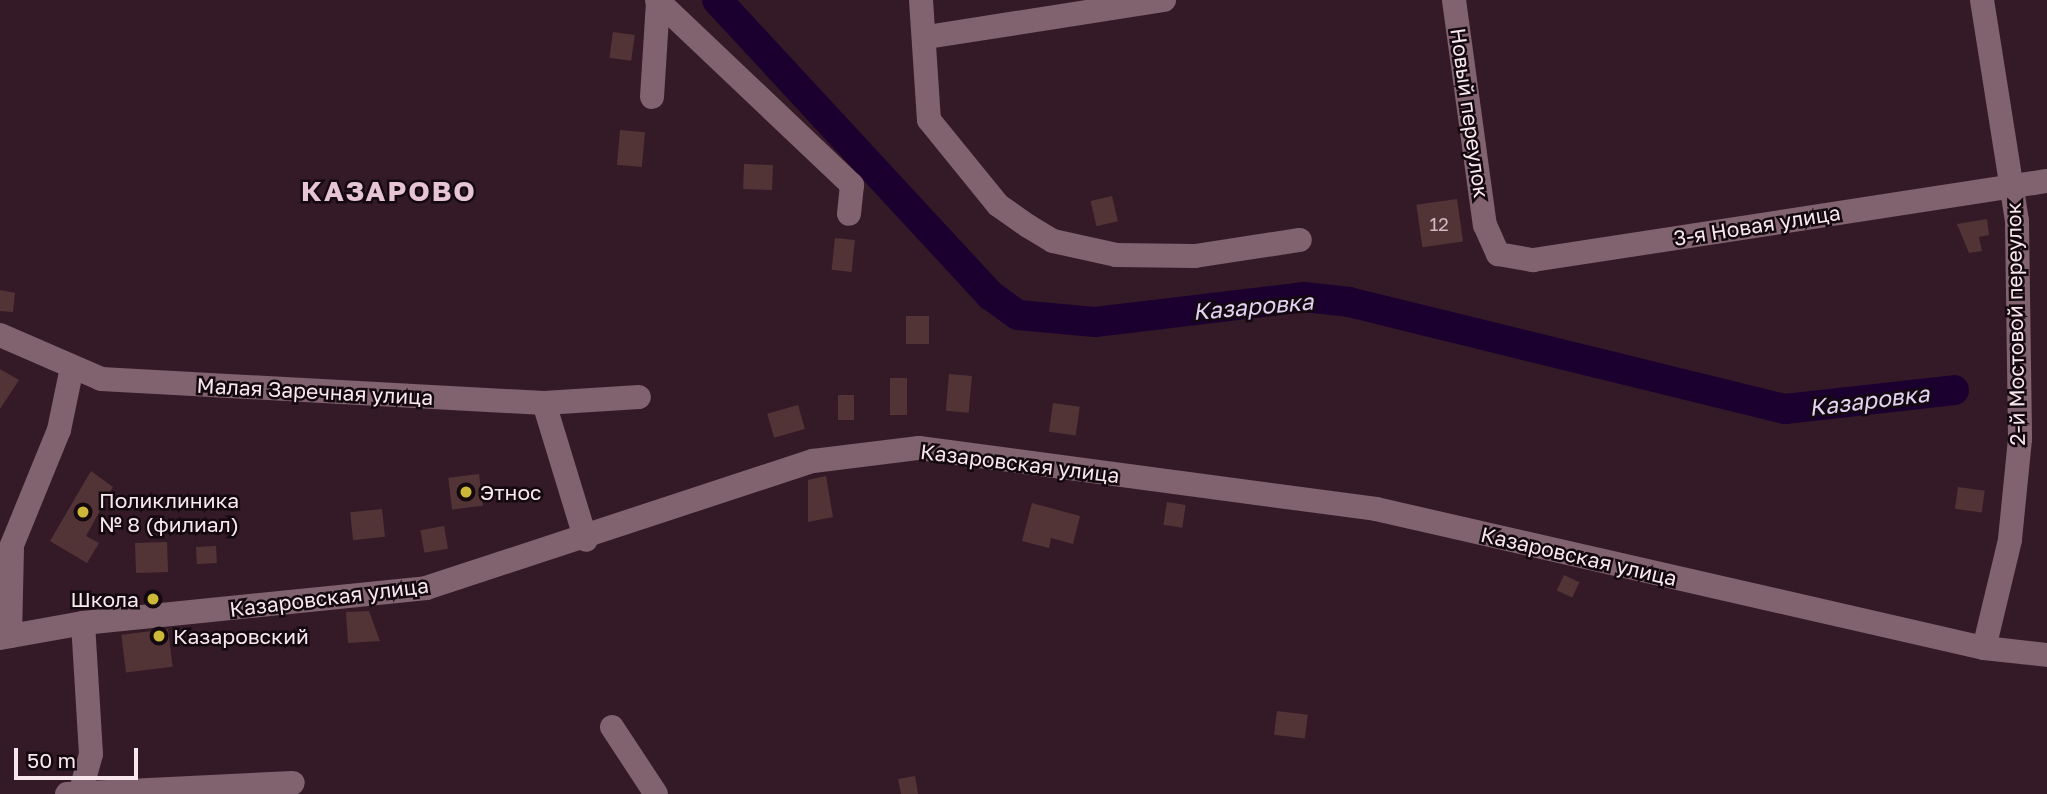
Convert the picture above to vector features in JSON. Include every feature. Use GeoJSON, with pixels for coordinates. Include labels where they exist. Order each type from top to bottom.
{"type":"FeatureCollection","features":[{"type":"Feature","properties":{"kind":"street"},"geometry":{"type":"LineString","coordinates":[[652,97],[658,0]]}},
{"type":"Feature","properties":{"kind":"street"},"geometry":{"type":"LineString","coordinates":[[658,0],[852,185],[849,214]]}},
{"type":"Feature","properties":{"kind":"street"},"geometry":{"type":"LineString","coordinates":[[921,0],[927,37],[923,103],[937,134],[998,205],[1053,241],[1116,255],[1195,256],[1300,240]]}},
{"type":"Feature","properties":{"kind":"street"},"geometry":{"type":"LineString","coordinates":[[927,37],[1164,0]]}},
{"type":"Feature","properties":{"kind":"street","name":"Новый переулок"},"geometry":{"type":"LineString","coordinates":[[1454,0],[1485,225]]}},
{"type":"Feature","properties":{"kind":"street","name":"2-й Мостовой переулок"},"geometry":{"type":"LineString","coordinates":[[1982,0],[2012,186],[2020,439],[2010,540],[1984,648]]}},
{"type":"Feature","properties":{"kind":"street","name":"3-я Новая улица"},"geometry":{"type":"LineString","coordinates":[[1485,225],[1498,254],[1532,260],[2047,181]]}},
{"type":"Feature","properties":{"kind":"street","name":"Малая Заречная улица"},"geometry":{"type":"LineString","coordinates":[[0,335],[101,379],[544,403],[639,397]]}},
{"type":"Feature","properties":{"kind":"street"},"geometry":{"type":"LineString","coordinates":[[5,637],[6,542],[59,429],[72,367]]}},
{"type":"Feature","properties":{"kind":"street"},"geometry":{"type":"LineString","coordinates":[[544,403],[586,540]]}},
{"type":"Feature","properties":{"kind":"street","name":"Казаровская улица"},"geometry":{"type":"LineString","coordinates":[[5,637],[83,623],[426,588],[586,540],[813,461],[919,448],[1376,509],[1984,648],[2047,655]]}},
{"type":"Feature","properties":{"kind":"street"},"geometry":{"type":"LineString","coordinates":[[83,623],[91,754],[75,794],[293,783]]}},
{"type":"Feature","properties":{"kind":"street"},"geometry":{"type":"LineString","coordinates":[[612,727],[656,794]]}},
{"type":"Feature","properties":{"kind":"building"},"geometry":{"type":"Polygon","coordinates":[[[613,32],[635,35],[631,61],[609,58],[613,32]]]}},
{"type":"Feature","properties":{"kind":"building"},"geometry":{"type":"Polygon","coordinates":[[[620,130],[645,132],[642,167],[617,165],[620,130]]]}},
{"type":"Feature","properties":{"kind":"building"},"geometry":{"type":"Polygon","coordinates":[[[744,164],[773,165],[772,190],[743,189],[744,164]]]}},
{"type":"Feature","properties":{"kind":"building"},"geometry":{"type":"Polygon","coordinates":[[[1112,196],[1118,221],[1096,226],[1091,201],[1112,196]]]}},
{"type":"Feature","properties":{"kind":"building"},"geometry":{"type":"Polygon","coordinates":[[[1457,199],[1463,242],[1422,247],[1416,205],[1457,199]]]}},
{"type":"Feature","properties":{"kind":"building"},"geometry":{"type":"Polygon","coordinates":[[[1987,219],[1989,235],[1979,237],[1982,251],[1969,253],[1957,224],[1987,219]]]}},
{"type":"Feature","properties":{"kind":"building"},"geometry":{"type":"Polygon","coordinates":[[[835,238],[855,240],[852,272],[832,270],[835,238]]]}},
{"type":"Feature","properties":{"kind":"building"},"geometry":{"type":"Polygon","coordinates":[[[0,290],[15,293],[13,312],[0,311],[0,290]]]}},
{"type":"Feature","properties":{"kind":"building"},"geometry":{"type":"Polygon","coordinates":[[[906,316],[929,316],[929,344],[906,344],[906,316]]]}},
{"type":"Feature","properties":{"kind":"building"},"geometry":{"type":"Polygon","coordinates":[[[0,369],[19,380],[0,409],[0,369]]]}},
{"type":"Feature","properties":{"kind":"building"},"geometry":{"type":"Polygon","coordinates":[[[949,374],[972,376],[969,413],[946,411],[949,374]]]}},
{"type":"Feature","properties":{"kind":"building"},"geometry":{"type":"Polygon","coordinates":[[[890,378],[907,378],[907,415],[890,415],[890,378]]]}},
{"type":"Feature","properties":{"kind":"building"},"geometry":{"type":"Polygon","coordinates":[[[838,395],[854,395],[854,420],[838,420],[838,395]]]}},
{"type":"Feature","properties":{"kind":"building"},"geometry":{"type":"Polygon","coordinates":[[[1053,403],[1080,407],[1076,435],[1049,432],[1053,403]]]}},
{"type":"Feature","properties":{"kind":"building"},"geometry":{"type":"Polygon","coordinates":[[[798,405],[805,429],[774,438],[767,414],[798,405]]]}},
{"type":"Feature","properties":{"kind":"building","name":"Поликлиника № 8 (филиал)"},"geometry":{"type":"Polygon","coordinates":[[[91,471],[113,487],[86,536],[99,543],[87,563],[50,541],[91,471]]]}},
{"type":"Feature","properties":{"kind":"building","name":"Этнос"},"geometry":{"type":"Polygon","coordinates":[[[479,474],[483,506],[452,510],[448,478],[479,474]]]}},
{"type":"Feature","properties":{"kind":"building"},"geometry":{"type":"Polygon","coordinates":[[[826,476],[833,517],[808,522],[808,480],[826,476]]]}},
{"type":"Feature","properties":{"kind":"building"},"geometry":{"type":"Polygon","coordinates":[[[1958,487],[1985,491],[1982,513],[1955,509],[1958,487]]]}},
{"type":"Feature","properties":{"kind":"building"},"geometry":{"type":"Polygon","coordinates":[[[1167,502],[1186,505],[1182,528],[1163,525],[1167,502]]]}},
{"type":"Feature","properties":{"kind":"building"},"geometry":{"type":"Polygon","coordinates":[[[1032,503],[1080,516],[1073,544],[1051,538],[1049,548],[1022,541],[1032,503]]]}},
{"type":"Feature","properties":{"kind":"building"},"geometry":{"type":"Polygon","coordinates":[[[382,509],[385,537],[353,540],[350,512],[382,509]]]}},
{"type":"Feature","properties":{"kind":"building"},"geometry":{"type":"Polygon","coordinates":[[[444,526],[448,549],[424,553],[420,530],[444,526]]]}},
{"type":"Feature","properties":{"kind":"building"},"geometry":{"type":"Polygon","coordinates":[[[167,542],[168,572],[136,573],[135,543],[167,542]]]}},
{"type":"Feature","properties":{"kind":"building"},"geometry":{"type":"Polygon","coordinates":[[[216,546],[217,563],[197,564],[196,547],[216,546]]]}},
{"type":"Feature","properties":{"kind":"building"},"geometry":{"type":"Polygon","coordinates":[[[1564,575],[1579,582],[1572,598],[1557,590],[1564,575]]]}},
{"type":"Feature","properties":{"kind":"building"},"geometry":{"type":"Polygon","coordinates":[[[369,611],[380,641],[348,643],[346,612],[369,611]]]}},
{"type":"Feature","properties":{"kind":"building"},"geometry":{"type":"Polygon","coordinates":[[[168,629],[173,667],[126,672],[121,635],[168,629]]]}},
{"type":"Feature","properties":{"kind":"building"},"geometry":{"type":"Polygon","coordinates":[[[1277,711],[1308,715],[1305,739],[1274,735],[1277,711]]]}},
{"type":"Feature","properties":{"kind":"building"},"geometry":{"type":"Polygon","coordinates":[[[915,776],[918,794],[901,794],[898,779],[915,776]]]}},
{"type":"Feature","properties":{"kind":"waterway","name":"Казаровка"},"geometry":{"type":"LineString","coordinates":[[717,0],[990,295],[1018,315],[1095,322],[1304,297],[1349,302],[1785,409],[1954,390]]}},
{"type":"Feature","properties":{"kind":"place","name":"Этнос"},"geometry":{"type":"Point","coordinates":[466,492]}},
{"type":"Feature","properties":{"kind":"place","name":"Поликлиника № 8 (филиал)"},"geometry":{"type":"Point","coordinates":[83,512]}},
{"type":"Feature","properties":{"kind":"place","name":"Школа"},"geometry":{"type":"Point","coordinates":[153,599]}},
{"type":"Feature","properties":{"kind":"place","name":"Казаровский"},"geometry":{"type":"Point","coordinates":[159,636]}},
{"type":"Feature","properties":{"kind":"district","name":"КАЗАРОВО"},"geometry":{"type":"Point","coordinates":[389,191]}}]}
